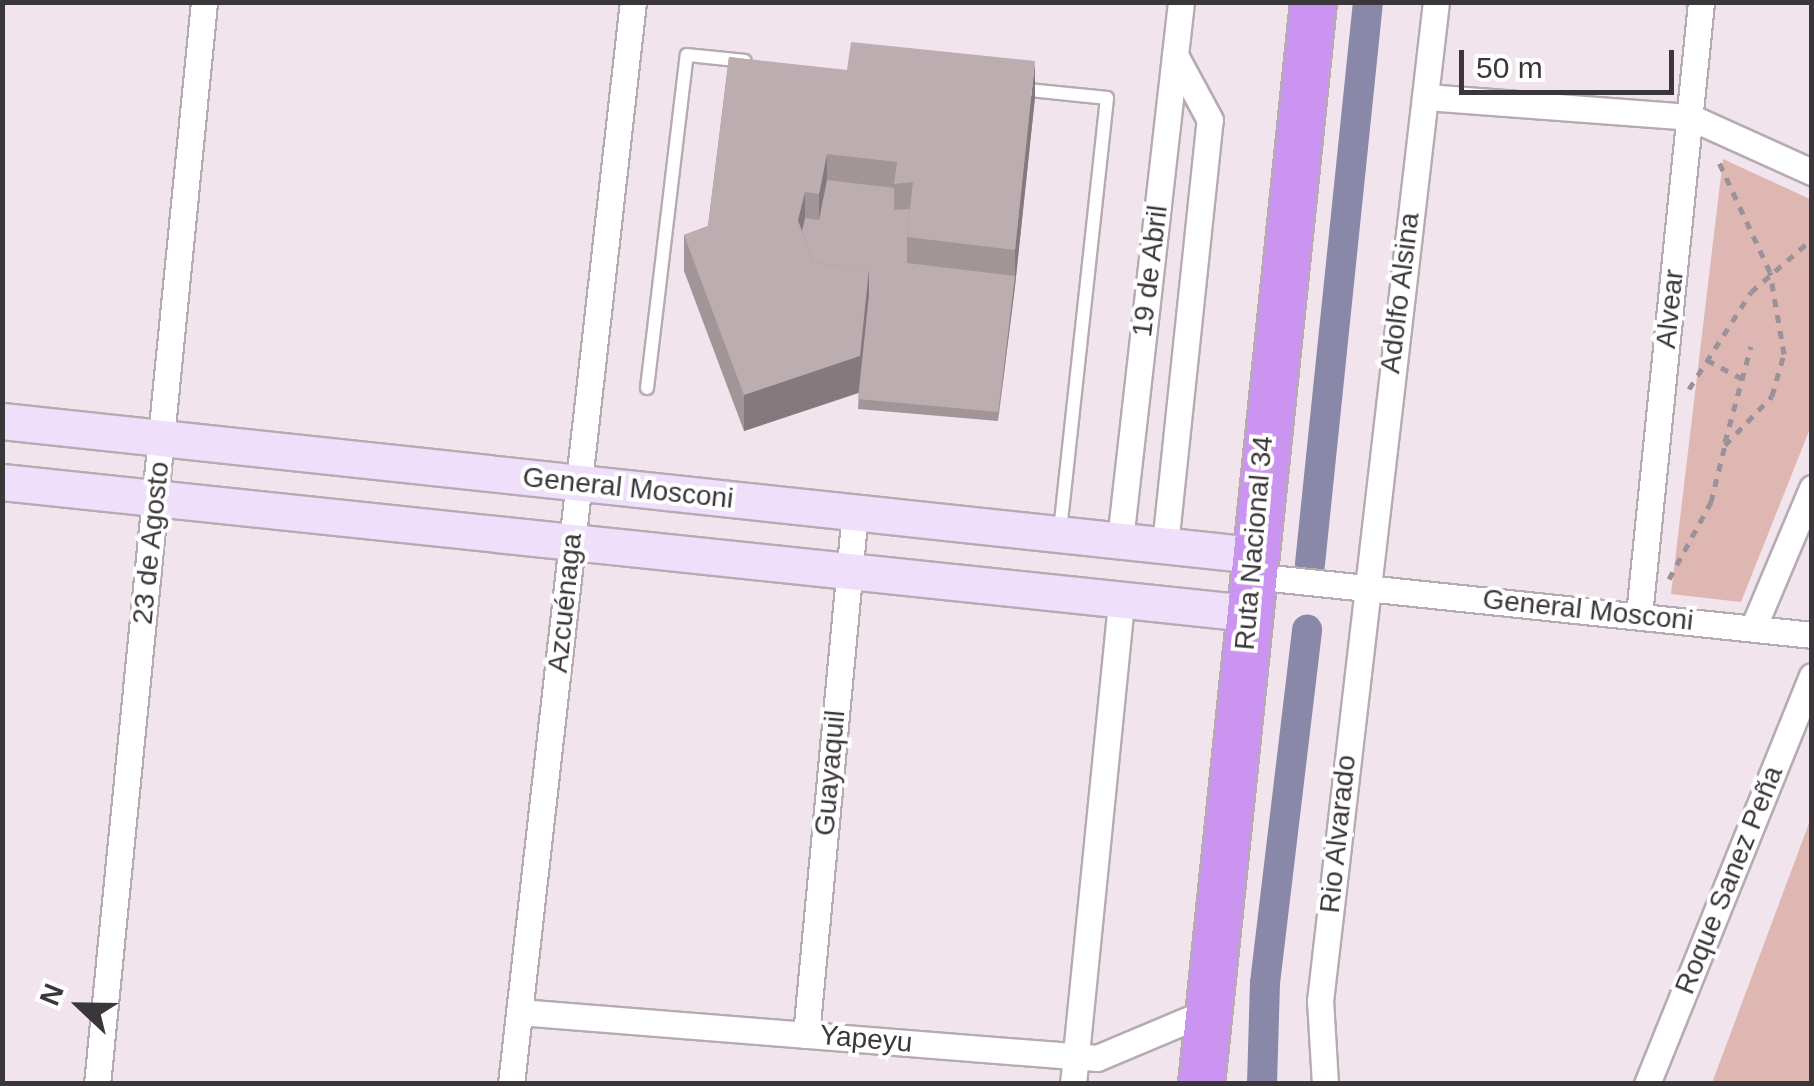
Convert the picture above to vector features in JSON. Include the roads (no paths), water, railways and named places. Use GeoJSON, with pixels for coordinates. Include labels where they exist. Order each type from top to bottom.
{"type":"FeatureCollection","features":[{"type":"Feature","properties":{"kind":"highway","name":"Ruta Nacional 34"},"geometry":{"type":"LineString","coordinates":[[1201,1084],[1204,1013],[1314,2]]}},
{"type":"Feature","properties":{"kind":"main road","name":"General Mosconi"},"geometry":{"type":"LineString","coordinates":[[2,421],[1164,545],[1251,581]]}},
{"type":"Feature","properties":{"kind":"main road"},"geometry":{"type":"LineString","coordinates":[[2,482],[1122,600],[1251,581]]}},
{"type":"Feature","properties":{"kind":"street","name":"23 de Agosto"},"geometry":{"type":"LineString","coordinates":[[97,1084],[204,2]]}},
{"type":"Feature","properties":{"kind":"street","name":"Azcuénaga"},"geometry":{"type":"LineString","coordinates":[[511,1084],[633,2]]}},
{"type":"Feature","properties":{"kind":"street","name":"19 de Abril"},"geometry":{"type":"LineString","coordinates":[[1120,540],[1181,2]]}},
{"type":"Feature","properties":{"kind":"street","name":"Adolfo Alsina"},"geometry":{"type":"LineString","coordinates":[[1364,584],[1436,2]]}},
{"type":"Feature","properties":{"kind":"street","name":"Alvear"},"geometry":{"type":"LineString","coordinates":[[1638,616],[1701,2]]}},
{"type":"Feature","properties":{"kind":"street"},"geometry":{"type":"LineString","coordinates":[[1164,545],[1210,120],[1175,55]]}},
{"type":"Feature","properties":{"kind":"street"},"geometry":{"type":"LineString","coordinates":[[1424,97],[1690,117],[1812,172]]}},
{"type":"Feature","properties":{"kind":"street"},"geometry":{"type":"LineString","coordinates":[[1754,628],[1812,488]]}},
{"type":"Feature","properties":{"kind":"street","name":"Guayaquil"},"geometry":{"type":"LineString","coordinates":[[806,1034],[855,512]]}},
{"type":"Feature","properties":{"kind":"street","name":"General Mosconi"},"geometry":{"type":"LineString","coordinates":[[1251,581],[1364,584],[1812,635]]}},
{"type":"Feature","properties":{"kind":"street","name":"Rio Alvarado"},"geometry":{"type":"LineString","coordinates":[[1325,1084],[1320,1002],[1364,584]]}},
{"type":"Feature","properties":{"kind":"street"},"geometry":{"type":"LineString","coordinates":[[1073,1084],[1122,600]]}},
{"type":"Feature","properties":{"kind":"street","name":"Roque Sanez Peña"},"geometry":{"type":"LineString","coordinates":[[1647,1084],[1812,676]]}},
{"type":"Feature","properties":{"kind":"street","name":"Yapeyu"},"geometry":{"type":"LineString","coordinates":[[519,1012],[1097,1058],[1204,1013]]}},
{"type":"Feature","properties":{"kind":"lane"},"geometry":{"type":"LineString","coordinates":[[647,388],[687,55],[763,62]]}},
{"type":"Feature","properties":{"kind":"lane"},"geometry":{"type":"LineString","coordinates":[[992,86],[1107,98],[1060,534]]}},
{"type":"Feature","properties":{"kind":"waterway"},"geometry":{"type":"LineString","coordinates":[[1310,564],[1368,2]]}},
{"type":"Feature","properties":{"kind":"waterway"},"geometry":{"type":"LineString","coordinates":[[1262,1084],[1265,983],[1307,629]]}}]}
